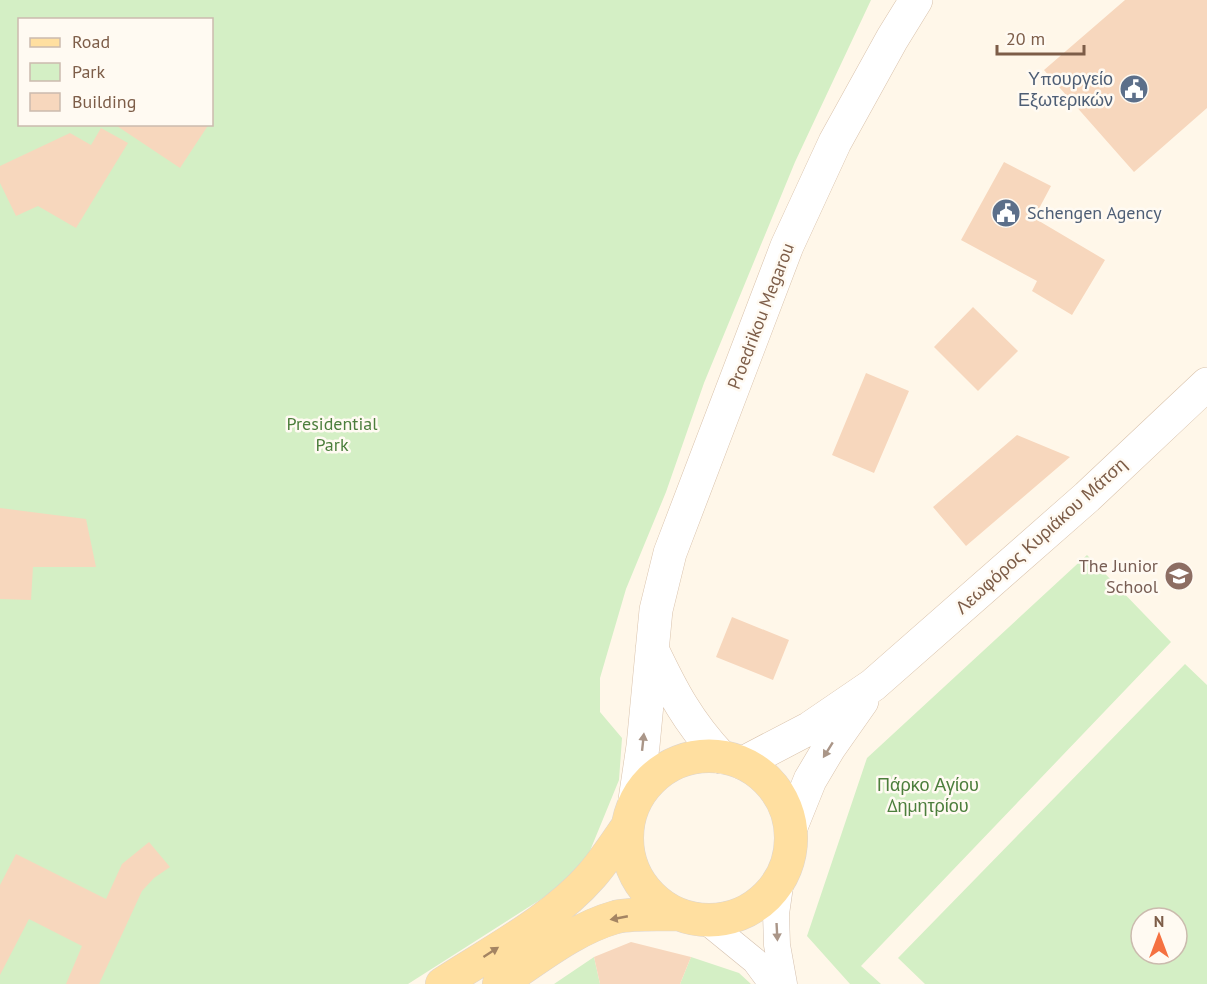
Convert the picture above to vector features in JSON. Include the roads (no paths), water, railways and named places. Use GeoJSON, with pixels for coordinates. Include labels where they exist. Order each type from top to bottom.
{"type":"FeatureCollection","features":[{"type":"Feature","properties":{"kind":"main road","name":"Proedrikou Megarou"},"geometry":{"type":"LineString","coordinates":[[631,813],[643,746],[656,610],[670,553],[787,246],[835,142],[916,0]]}},
{"type":"Feature","properties":{"kind":"main road","name":"Λεωφόρος Κυριάκου Μάτση"},"geometry":{"type":"LineString","coordinates":[[732,760],[810,728],[873,685],[1087,497],[1207,384]]}},
{"type":"Feature","properties":{"kind":"main road"},"geometry":{"type":"LineString","coordinates":[[499,984],[593,925],[618,917],[728,918],[749,910],[766,897],[781,879],[789,856],[791,826],[787,810],[770,782],[732,760],[699,734],[684,711],[652,649]]}},
{"type":"Feature","properties":{"kind":"main road","name":"Λεωφόρος Κυριάκου Μάτση"},"geometry":{"type":"LineString","coordinates":[[791,826],[810,780],[829,748],[873,685]]}},
{"type":"Feature","properties":{"kind":"main road"},"geometry":{"type":"LineString","coordinates":[[442,984],[544,917],[591,876],[652,778],[667,767],[693,758],[732,760]]}},
{"type":"Feature","properties":{"kind":"main road"},"geometry":{"type":"LineString","coordinates":[[631,813],[626,842],[633,872],[651,897],[663,907],[691,917]]}},
{"type":"Feature","properties":{"kind":"street"},"geometry":{"type":"LineString","coordinates":[[781,879],[776,914],[777,945],[784,984]]}},
{"type":"Feature","properties":{"kind":"street"},"geometry":{"type":"LineString","coordinates":[[691,917],[755,961],[772,984]]}},
{"type":"Feature","properties":{"kind":"place","name":"Υπουργείο Εξωτερικών"},"geometry":{"type":"Point","coordinates":[1134,89]}},
{"type":"Feature","properties":{"kind":"place","name":"Schengen Agency"},"geometry":{"type":"Point","coordinates":[1006,213]}},
{"type":"Feature","properties":{"kind":"place","name":"The Junior School"},"geometry":{"type":"Point","coordinates":[1179,576]}},
{"type":"Feature","properties":{"kind":"park label","name":"Presidential Park"},"geometry":{"type":"Point","coordinates":[332,434]}},
{"type":"Feature","properties":{"kind":"park label","name":"Πάρκο Αγίου Δημητρίου"},"geometry":{"type":"Point","coordinates":[928,795]}}]}
